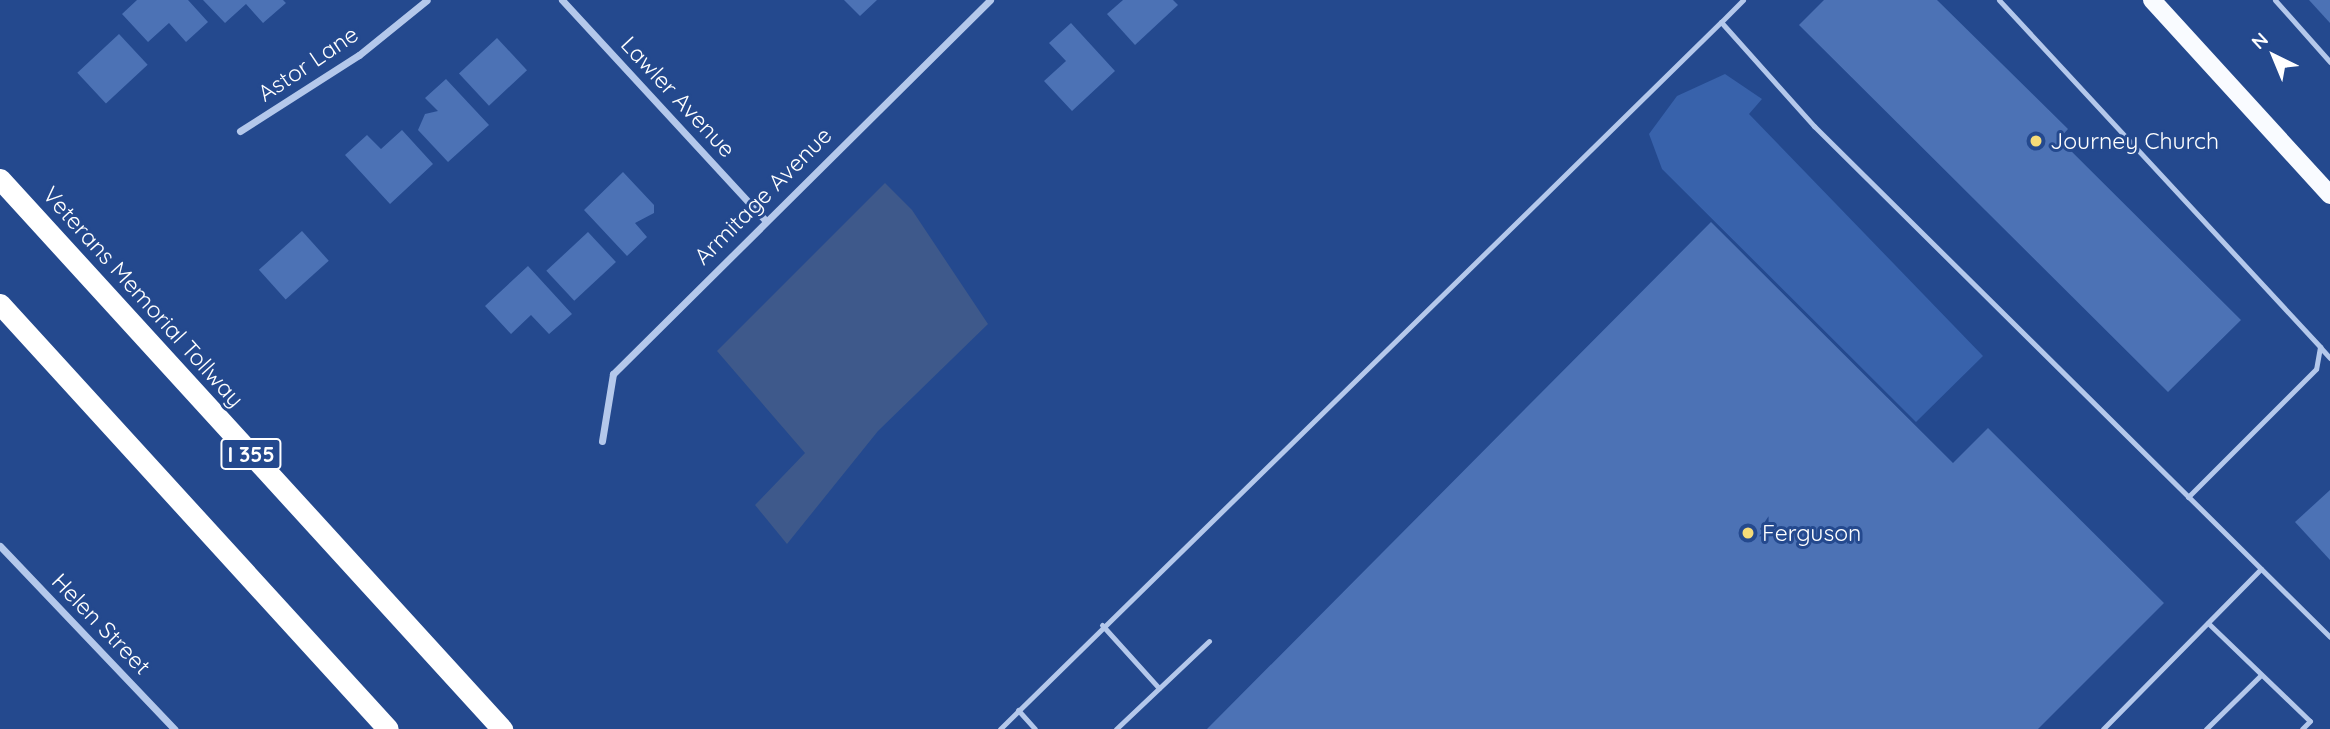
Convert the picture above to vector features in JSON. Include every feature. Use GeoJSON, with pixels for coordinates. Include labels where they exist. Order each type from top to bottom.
{"type":"FeatureCollection","features":[{"type":"Feature","properties":{"kind":"highway","name":"Veterans Memorial Tollway"},"geometry":{"type":"LineString","coordinates":[[0,179],[502,729]]}},
{"type":"Feature","properties":{"kind":"highway"},"geometry":{"type":"LineString","coordinates":[[0,304],[388,729]]}},
{"type":"Feature","properties":{"kind":"main road"},"geometry":{"type":"LineString","coordinates":[[2152,0],[2330,195]]}},
{"type":"Feature","properties":{"kind":"street","name":"Astor Lane"},"geometry":{"type":"LineString","coordinates":[[240,131],[359,55],[427,0]]}},
{"type":"Feature","properties":{"kind":"street","name":"Lawler Avenue"},"geometry":{"type":"LineString","coordinates":[[562,0],[765,220]]}},
{"type":"Feature","properties":{"kind":"street","name":"Armitage Avenue"},"geometry":{"type":"LineString","coordinates":[[602,441],[613,374],[765,220],[990,0]]}},
{"type":"Feature","properties":{"kind":"street","name":"Helen Street"},"geometry":{"type":"LineString","coordinates":[[0,546],[174,729]]}},
{"type":"Feature","properties":{"kind":"lane"},"geometry":{"type":"LineString","coordinates":[[1000,729],[1102,625],[1743,0]]}},
{"type":"Feature","properties":{"kind":"lane"},"geometry":{"type":"LineString","coordinates":[[1998,0],[2330,358]]}},
{"type":"Feature","properties":{"kind":"lane"},"geometry":{"type":"LineString","coordinates":[[2275,0],[2330,62]]}},
{"type":"Feature","properties":{"kind":"lane"},"geometry":{"type":"LineString","coordinates":[[1721,22],[1814,126],[2330,637]]}},
{"type":"Feature","properties":{"kind":"lane"},"geometry":{"type":"LineString","coordinates":[[2188,496],[2316,369],[2320,347]]}},
{"type":"Feature","properties":{"kind":"lane"},"geometry":{"type":"LineString","coordinates":[[2103,729],[2261,569]]}},
{"type":"Feature","properties":{"kind":"lane"},"geometry":{"type":"LineString","coordinates":[[2208,623],[2310,721],[2302,729]]}},
{"type":"Feature","properties":{"kind":"lane"},"geometry":{"type":"LineString","coordinates":[[1102,625],[1160,688]]}},
{"type":"Feature","properties":{"kind":"lane"},"geometry":{"type":"LineString","coordinates":[[1116,729],[1209,641]]}},
{"type":"Feature","properties":{"kind":"lane"},"geometry":{"type":"LineString","coordinates":[[2206,729],[2261,674]]}},
{"type":"Feature","properties":{"kind":"lane"},"geometry":{"type":"LineString","coordinates":[[1018,710],[1035,729]]}},
{"type":"Feature","properties":{"kind":"shaded area"},"geometry":{"type":"Polygon","coordinates":[[[1725,74],[1762,99],[1749,114],[1983,356],[1916,422],[1662,169],[1649,134],[1677,96],[1725,74]]]}},
{"type":"Feature","properties":{"kind":"shaded area"},"geometry":{"type":"Polygon","coordinates":[[[885,183],[912,210],[988,324],[878,431],[787,544],[755,505],[805,453],[717,351],[885,183]]]}},
{"type":"Feature","properties":{"kind":"building"},"geometry":{"type":"Polygon","coordinates":[[[137,0],[188,0],[208,22],[186,42],[169,23],[148,42],[122,14],[137,0]]]}},
{"type":"Feature","properties":{"kind":"building"},"geometry":{"type":"Polygon","coordinates":[[[203,0],[283,0],[286,3],[263,23],[246,4],[225,23],[203,0]]]}},
{"type":"Feature","properties":{"kind":"building"},"geometry":{"type":"Polygon","coordinates":[[[844,0],[877,0],[860,16],[844,0]]]}},
{"type":"Feature","properties":{"kind":"building"},"geometry":{"type":"Polygon","coordinates":[[[1123,0],[1173,0],[1178,5],[1135,45],[1107,14],[1123,0]]]}},
{"type":"Feature","properties":{"kind":"building"},"geometry":{"type":"Polygon","coordinates":[[[1824,0],[1937,0],[2068,129],[2059,139],[2241,320],[2168,392],[1799,25],[1824,0]]]}},
{"type":"Feature","properties":{"kind":"building"},"geometry":{"type":"Polygon","coordinates":[[[2309,0],[2330,0],[2330,23],[2309,0]]]}},
{"type":"Feature","properties":{"kind":"building"},"geometry":{"type":"Polygon","coordinates":[[[1071,23],[1115,71],[1072,111],[1044,81],[1066,61],[1049,43],[1071,23]]]}},
{"type":"Feature","properties":{"kind":"building"},"geometry":{"type":"Polygon","coordinates":[[[119,34],[148,65],[106,104],[77,73],[119,34]]]}},
{"type":"Feature","properties":{"kind":"building"},"geometry":{"type":"Polygon","coordinates":[[[497,38],[527,70],[489,106],[459,73],[497,38]]]}},
{"type":"Feature","properties":{"kind":"building"},"geometry":{"type":"Polygon","coordinates":[[[446,79],[489,125],[448,162],[418,130],[425,114],[438,111],[425,98],[446,79]]]}},
{"type":"Feature","properties":{"kind":"building"},"geometry":{"type":"Polygon","coordinates":[[[402,130],[433,164],[390,204],[345,155],[367,135],[381,149],[402,130]]]}},
{"type":"Feature","properties":{"kind":"building"},"geometry":{"type":"Polygon","coordinates":[[[623,172],[654,205],[654,213],[635,223],[647,237],[627,256],[584,210],[623,172]]]}},
{"type":"Feature","properties":{"kind":"building","name":"Ferguson"},"geometry":{"type":"Polygon","coordinates":[[[1711,222],[1953,463],[1988,428],[2164,603],[2038,729],[1207,729],[1711,222]]]}},
{"type":"Feature","properties":{"kind":"building"},"geometry":{"type":"Polygon","coordinates":[[[302,231],[329,261],[286,300],[259,270],[302,231]]]}},
{"type":"Feature","properties":{"kind":"building"},"geometry":{"type":"Polygon","coordinates":[[[588,232],[616,262],[574,301],[546,271],[588,232]]]}},
{"type":"Feature","properties":{"kind":"building"},"geometry":{"type":"Polygon","coordinates":[[[528,266],[572,314],[549,334],[531,315],[511,334],[485,306],[528,266]]]}},
{"type":"Feature","properties":{"kind":"building"},"geometry":{"type":"Polygon","coordinates":[[[2330,490],[2330,560],[2295,522],[2330,490]]]}},
{"type":"Feature","properties":{"kind":"place","name":"Journey Church"},"geometry":{"type":"Point","coordinates":[2036,141]}},
{"type":"Feature","properties":{"kind":"place","name":"Ferguson"},"geometry":{"type":"Point","coordinates":[1748,533]}}]}
